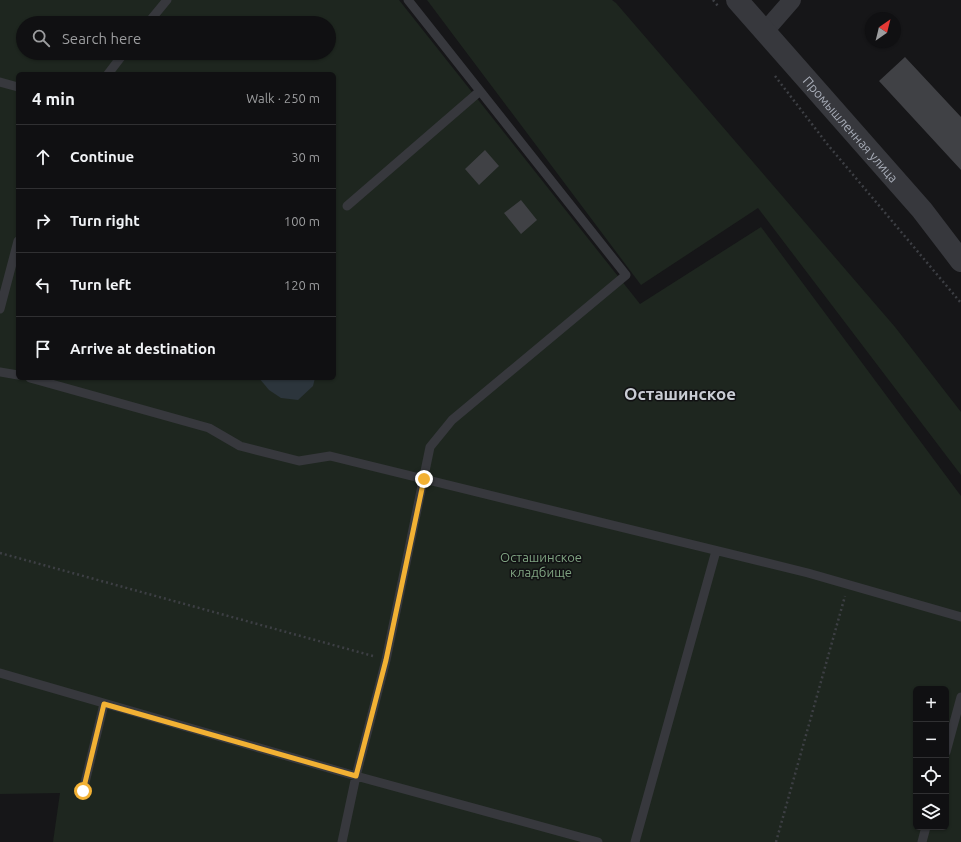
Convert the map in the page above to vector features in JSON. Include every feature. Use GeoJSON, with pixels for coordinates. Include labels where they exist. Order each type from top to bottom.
{"type":"FeatureCollection","features":[{"type":"Feature","properties":{"kind":"street"},"geometry":{"type":"LineString","coordinates":[[765,31],[792,0]]}},
{"type":"Feature","properties":{"kind":"street","name":"Промышленная улица"},"geometry":{"type":"LineString","coordinates":[[730,6],[765,31],[922,210],[961,261]]}},
{"type":"Feature","properties":{"kind":"lane"},"geometry":{"type":"LineString","coordinates":[[154,16],[167,0]]}},
{"type":"Feature","properties":{"kind":"lane"},"geometry":{"type":"LineString","coordinates":[[342,842],[356,776],[386,660],[430,447],[452,420],[626,275],[408,0]]}},
{"type":"Feature","properties":{"kind":"lane"},"geometry":{"type":"LineString","coordinates":[[110,72],[119,60]]}},
{"type":"Feature","properties":{"kind":"lane"},"geometry":{"type":"LineString","coordinates":[[0,82],[16,86]]}},
{"type":"Feature","properties":{"kind":"lane"},"geometry":{"type":"LineString","coordinates":[[347,206],[480,91]]}},
{"type":"Feature","properties":{"kind":"lane"},"geometry":{"type":"LineString","coordinates":[[0,309],[16,249]]}},
{"type":"Feature","properties":{"kind":"lane"},"geometry":{"type":"LineString","coordinates":[[0,372],[16,375]]}},
{"type":"Feature","properties":{"kind":"lane"},"geometry":{"type":"LineString","coordinates":[[37,380],[209,428],[240,446],[298,461],[330,456],[808,573],[961,617]]}},
{"type":"Feature","properties":{"kind":"lane"},"geometry":{"type":"LineString","coordinates":[[635,842],[716,551]]}},
{"type":"Feature","properties":{"kind":"lane"},"geometry":{"type":"LineString","coordinates":[[0,673],[356,776],[598,842]]}},
{"type":"Feature","properties":{"kind":"lane"},"geometry":{"type":"LineString","coordinates":[[949,741],[961,697]]}},
{"type":"Feature","properties":{"kind":"lane"},"geometry":{"type":"LineString","coordinates":[[83,791],[104,704]]}},
{"type":"Feature","properties":{"kind":"lane"},"geometry":{"type":"LineString","coordinates":[[922,842],[925,830]]}},
{"type":"Feature","properties":{"kind":"path"},"geometry":{"type":"LineString","coordinates":[[713,0],[730,6]]}},
{"type":"Feature","properties":{"kind":"path"},"geometry":{"type":"LineString","coordinates":[[772,71],[828,145],[961,303]]}},
{"type":"Feature","properties":{"kind":"path"},"geometry":{"type":"LineString","coordinates":[[0,553],[386,660]]}},
{"type":"Feature","properties":{"kind":"path"},"geometry":{"type":"LineString","coordinates":[[776,842],[848,585]]}},
{"type":"Feature","properties":{"kind":"green space","name":"Осташинское кладбище"},"geometry":{"type":"Polygon","coordinates":[[[0,0],[399,0],[640,304],[761,227],[961,496],[961,842],[53,842],[60,793],[0,794],[0,0]]]}},
{"type":"Feature","properties":{"kind":"green space"},"geometry":{"type":"Polygon","coordinates":[[[427,0],[612,0],[616,3],[895,327],[961,412],[961,475],[758,208],[641,285],[427,0]]]}},
{"type":"Feature","properties":{"kind":"shaded area"},"geometry":{"type":"Polygon","coordinates":[[[261,380],[314,380],[313,386],[298,400],[281,398],[269,390],[261,380]]]}},
{"type":"Feature","properties":{"kind":"building"},"geometry":{"type":"Polygon","coordinates":[[[905,57],[961,117],[961,170],[879,81],[905,57]]]}},
{"type":"Feature","properties":{"kind":"building"},"geometry":{"type":"Polygon","coordinates":[[[485,150],[499,166],[479,185],[465,169],[485,150]]]}},
{"type":"Feature","properties":{"kind":"building"},"geometry":{"type":"Polygon","coordinates":[[[521,200],[537,220],[521,234],[504,213],[521,200]]]}},
{"type":"Feature","properties":{"kind":"district","name":"Осташинское"},"geometry":{"type":"Point","coordinates":[680,394]}},
{"type":"Feature","properties":{"kind":"route"},"geometry":{"type":"LineString","coordinates":[[83,791],[104,704],[356,776],[386,660],[424,479]]}}]}
